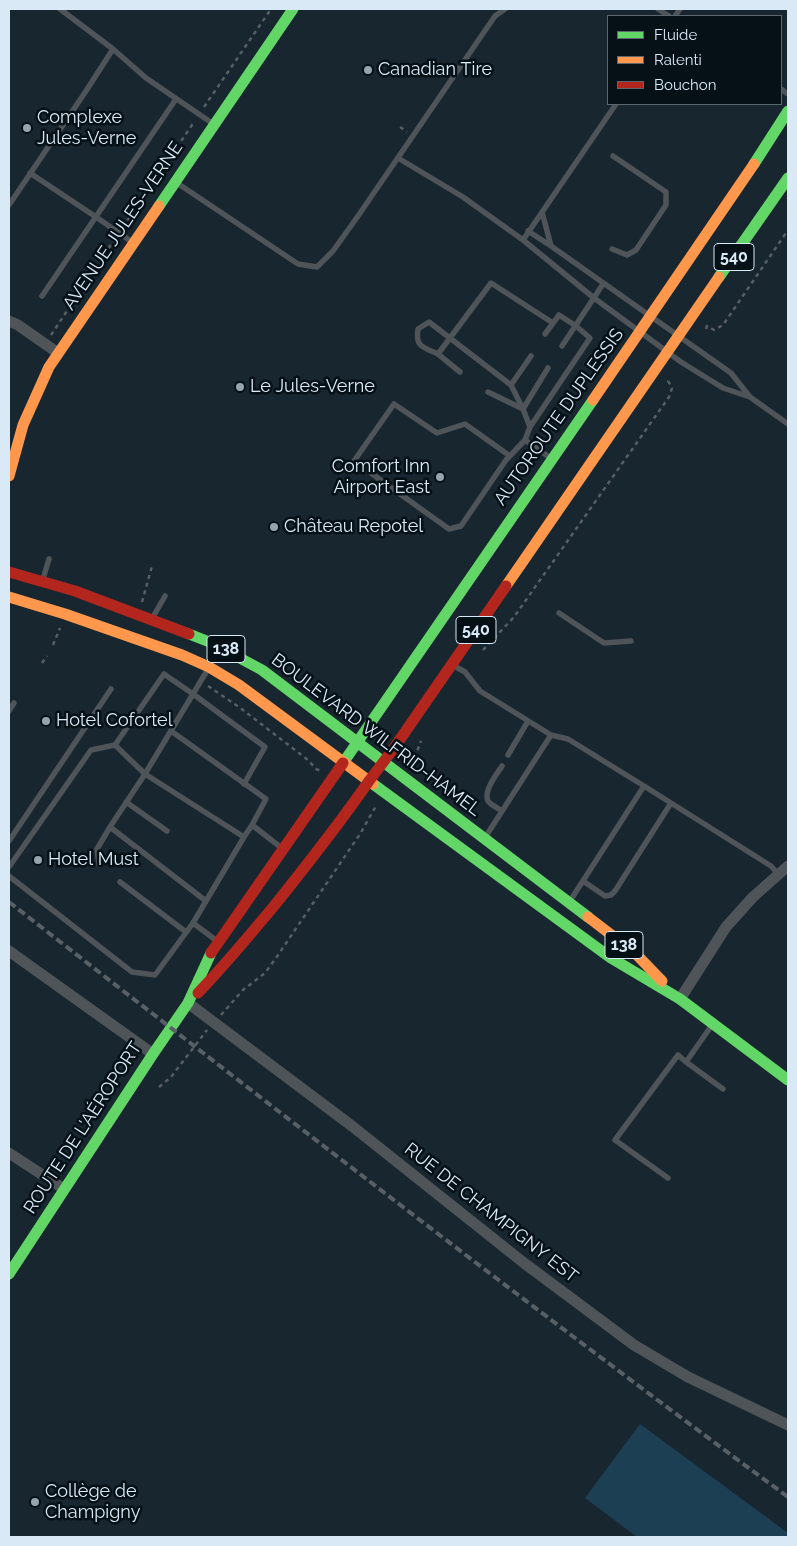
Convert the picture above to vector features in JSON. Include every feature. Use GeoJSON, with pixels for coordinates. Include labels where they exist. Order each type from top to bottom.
{"type":"FeatureCollection","features":[{"type":"Feature","properties":{"kind":"main road","name":"AVENUE JULES-VERNE"},"geometry":{"type":"LineString","coordinates":[[9,476],[23,425],[44,377],[58,353],[293,9]]}},
{"type":"Feature","properties":{"kind":"main road","name":"AUTOROUTE DUPLESSIS"},"geometry":{"type":"LineString","coordinates":[[358,742],[752,167],[788,111]]}},
{"type":"Feature","properties":{"kind":"main road","name":"540"},"geometry":{"type":"LineString","coordinates":[[384,762],[788,178]]}},
{"type":"Feature","properties":{"kind":"main road","name":"BOULEVARD WILFRID-HAMEL"},"geometry":{"type":"LineString","coordinates":[[9,572],[75,592],[212,643],[269,675],[635,953],[680,999]]}},
{"type":"Feature","properties":{"kind":"main road","name":"BOULEVARD WILFRID-HAMEL"},"geometry":{"type":"LineString","coordinates":[[9,597],[66,614],[168,650],[209,667],[239,685],[470,857],[611,958],[680,999],[788,1080]]}},
{"type":"Feature","properties":{"kind":"main road","name":"ROUTE DE L'AÉROPORT"},"geometry":{"type":"LineString","coordinates":[[9,1274],[188,1003],[211,954],[358,742]]}},
{"type":"Feature","properties":{"kind":"main road","name":"ROUTE DE L'AÉROPORT"},"geometry":{"type":"LineString","coordinates":[[188,1003],[243,945],[312,860],[384,762]]}},
{"type":"Feature","properties":{"kind":"street"},"geometry":{"type":"LineString","coordinates":[[9,321],[18,325],[58,353]]}},
{"type":"Feature","properties":{"kind":"street"},"geometry":{"type":"LineString","coordinates":[[680,999],[726,927],[753,897],[788,866]]}},
{"type":"Feature","properties":{"kind":"street"},"geometry":{"type":"LineString","coordinates":[[9,951],[153,1054]]}},
{"type":"Feature","properties":{"kind":"street","name":"RUE DE CHAMPIGNY EST"},"geometry":{"type":"LineString","coordinates":[[188,1003],[352,1126],[524,1263],[634,1345],[688,1378],[788,1425]]}},
{"type":"Feature","properties":{"kind":"street"},"geometry":{"type":"LineString","coordinates":[[9,1153],[64,1189]]}},
{"type":"Feature","properties":{"kind":"lane"},"geometry":{"type":"LineString","coordinates":[[60,9],[113,49],[146,78],[214,124]]}},
{"type":"Feature","properties":{"kind":"lane"},"geometry":{"type":"LineString","coordinates":[[175,182],[298,264],[317,267],[333,251],[495,16],[505,9]]}},
{"type":"Feature","properties":{"kind":"lane"},"geometry":{"type":"LineString","coordinates":[[9,205],[113,49]]}},
{"type":"Feature","properties":{"kind":"lane"},"geometry":{"type":"LineString","coordinates":[[42,296],[176,99]]}},
{"type":"Feature","properties":{"kind":"lane"},"geometry":{"type":"LineString","coordinates":[[523,240],[615,105]]}},
{"type":"Feature","properties":{"kind":"lane"},"geometry":{"type":"LineString","coordinates":[[612,250],[627,255],[636,250],[666,205],[666,192],[613,156]]}},
{"type":"Feature","properties":{"kind":"lane"},"geometry":{"type":"LineString","coordinates":[[398,158],[462,197],[523,240],[594,298],[668,352],[723,388],[750,397]]}},
{"type":"Feature","properties":{"kind":"lane"},"geometry":{"type":"LineString","coordinates":[[30,173],[134,243]]}},
{"type":"Feature","properties":{"kind":"lane"},"geometry":{"type":"LineString","coordinates":[[542,212],[551,246]]}},
{"type":"Feature","properties":{"kind":"lane"},"geometry":{"type":"LineString","coordinates":[[528,232],[551,246],[731,373],[750,397],[788,424]]}},
{"type":"Feature","properties":{"kind":"lane"},"geometry":{"type":"LineString","coordinates":[[438,354],[491,283],[553,323]]}},
{"type":"Feature","properties":{"kind":"lane"},"geometry":{"type":"LineString","coordinates":[[562,346],[603,284]]}},
{"type":"Feature","properties":{"kind":"lane"},"geometry":{"type":"LineString","coordinates":[[510,456],[465,424],[437,433],[394,404],[354,461],[449,529],[461,526],[506,460],[510,456],[526,440],[530,427],[590,338],[559,315],[545,334]]}},
{"type":"Feature","properties":{"kind":"lane"},"geometry":{"type":"LineString","coordinates":[[460,372],[438,354],[420,346],[416,338],[418,329],[430,322],[511,386],[530,427]]}},
{"type":"Feature","properties":{"kind":"lane"},"geometry":{"type":"LineString","coordinates":[[511,386],[531,356]]}},
{"type":"Feature","properties":{"kind":"lane"},"geometry":{"type":"LineString","coordinates":[[523,409],[548,368]]}},
{"type":"Feature","properties":{"kind":"lane"},"geometry":{"type":"LineString","coordinates":[[488,392],[523,409]]}},
{"type":"Feature","properties":{"kind":"lane"},"geometry":{"type":"LineString","coordinates":[[526,440],[551,458]]}},
{"type":"Feature","properties":{"kind":"lane"},"geometry":{"type":"LineString","coordinates":[[42,581],[49,559]]}},
{"type":"Feature","properties":{"kind":"lane"},"geometry":{"type":"LineString","coordinates":[[152,620],[166,596]]}},
{"type":"Feature","properties":{"kind":"lane"},"geometry":{"type":"LineString","coordinates":[[559,614],[604,643],[631,641]]}},
{"type":"Feature","properties":{"kind":"lane"},"geometry":{"type":"LineString","coordinates":[[452,665],[465,672],[480,691],[551,735],[568,739],[771,866],[778,874]]}},
{"type":"Feature","properties":{"kind":"lane"},"geometry":{"type":"LineString","coordinates":[[99,865],[97,850],[209,667]]}},
{"type":"Feature","properties":{"kind":"lane"},"geometry":{"type":"LineString","coordinates":[[9,867],[91,750],[115,745],[164,674],[265,747],[244,784]]}},
{"type":"Feature","properties":{"kind":"lane"},"geometry":{"type":"LineString","coordinates":[[9,841],[112,689]]}},
{"type":"Feature","properties":{"kind":"lane"},"geometry":{"type":"LineString","coordinates":[[9,711],[14,703]]}},
{"type":"Feature","properties":{"kind":"lane"},"geometry":{"type":"LineString","coordinates":[[508,755],[528,721]]}},
{"type":"Feature","properties":{"kind":"lane"},"geometry":{"type":"LineString","coordinates":[[9,876],[132,972],[155,975],[193,923],[266,799],[171,731]]}},
{"type":"Feature","properties":{"kind":"lane"},"geometry":{"type":"LineString","coordinates":[[484,838],[551,735]]}},
{"type":"Feature","properties":{"kind":"lane"},"geometry":{"type":"LineString","coordinates":[[115,745],[145,774],[244,837]]}},
{"type":"Feature","properties":{"kind":"lane"},"geometry":{"type":"LineString","coordinates":[[502,766],[488,791],[487,798],[489,802],[502,811]]}},
{"type":"Feature","properties":{"kind":"lane"},"geometry":{"type":"LineString","coordinates":[[569,903],[644,786]]}},
{"type":"Feature","properties":{"kind":"lane"},"geometry":{"type":"LineString","coordinates":[[126,802],[167,831]]}},
{"type":"Feature","properties":{"kind":"lane"},"geometry":{"type":"LineString","coordinates":[[583,881],[605,896],[611,895],[671,803]]}},
{"type":"Feature","properties":{"kind":"lane"},"geometry":{"type":"LineString","coordinates":[[252,825],[283,849]]}},
{"type":"Feature","properties":{"kind":"lane"},"geometry":{"type":"LineString","coordinates":[[110,827],[206,901]]}},
{"type":"Feature","properties":{"kind":"lane"},"geometry":{"type":"LineString","coordinates":[[120,882],[186,932]]}},
{"type":"Feature","properties":{"kind":"lane"},"geometry":{"type":"LineString","coordinates":[[193,923],[219,942]]}},
{"type":"Feature","properties":{"kind":"lane"},"geometry":{"type":"LineString","coordinates":[[686,1062],[713,1023]]}},
{"type":"Feature","properties":{"kind":"lane"},"geometry":{"type":"LineString","coordinates":[[668,1178],[615,1140],[678,1055],[723,1089]]}},
{"type":"Feature","properties":{"kind":"path"},"geometry":{"type":"LineString","coordinates":[[204,107],[271,9]]}},
{"type":"Feature","properties":{"kind":"path"},"geometry":{"type":"LineString","coordinates":[[123,227],[194,122]]}},
{"type":"Feature","properties":{"kind":"path"},"geometry":{"type":"LineString","coordinates":[[704,331],[707,326],[714,330],[723,325],[788,230]]}},
{"type":"Feature","properties":{"kind":"path"},"geometry":{"type":"LineString","coordinates":[[53,331],[114,240]]}},
{"type":"Feature","properties":{"kind":"path"},"geometry":{"type":"LineString","coordinates":[[483,651],[514,617],[669,397],[672,388],[668,381],[671,376]]}},
{"type":"Feature","properties":{"kind":"path"},"geometry":{"type":"LineString","coordinates":[[139,615],[152,566]]}},
{"type":"Feature","properties":{"kind":"path"},"geometry":{"type":"LineString","coordinates":[[53,645],[62,625]]}},
{"type":"Feature","properties":{"kind":"path"},"geometry":{"type":"LineString","coordinates":[[42,663],[47,656]]}},
{"type":"Feature","properties":{"kind":"path"},"geometry":{"type":"LineString","coordinates":[[160,1087],[171,1077],[214,1022],[243,990],[264,973],[276,958],[360,834],[374,810]]}},
{"type":"Feature","properties":{"kind":"shaded area"},"geometry":{"type":"Polygon","coordinates":[[[640,1424],[788,1533],[788,1537],[637,1537],[585,1498],[640,1424]]]}},
{"type":"Feature","properties":{"kind":"railway"},"geometry":{"type":"LineString","coordinates":[[9,902],[494,1276],[788,1497]]}},
{"type":"Feature","properties":{"kind":"traffic: fast"},"geometry":{"type":"LineString","coordinates":[[159,206],[293,9]]}},
{"type":"Feature","properties":{"kind":"traffic: fast"},"geometry":{"type":"LineString","coordinates":[[754,164],[788,111]]}},
{"type":"Feature","properties":{"kind":"traffic: fast"},"geometry":{"type":"LineString","coordinates":[[719,277],[788,178]]}},
{"type":"Feature","properties":{"kind":"traffic: fast"},"geometry":{"type":"LineString","coordinates":[[343,763],[593,400]]}},
{"type":"Feature","properties":{"kind":"traffic: fast"},"geometry":{"type":"LineString","coordinates":[[189,634],[212,643],[262,670],[588,917]]}},
{"type":"Feature","properties":{"kind":"traffic: fast"},"geometry":{"type":"LineString","coordinates":[[373,784],[611,958],[680,999],[788,1080]]}},
{"type":"Feature","properties":{"kind":"traffic: fast"},"geometry":{"type":"LineString","coordinates":[[9,1274],[188,1003],[211,953]]}},
{"type":"Feature","properties":{"kind":"traffic: slow"},"geometry":{"type":"LineString","coordinates":[[593,400],[754,164]]}},
{"type":"Feature","properties":{"kind":"traffic: slow"},"geometry":{"type":"LineString","coordinates":[[9,476],[23,425],[49,367],[159,206]]}},
{"type":"Feature","properties":{"kind":"traffic: slow"},"geometry":{"type":"LineString","coordinates":[[506,586],[719,277]]}},
{"type":"Feature","properties":{"kind":"traffic: slow"},"geometry":{"type":"LineString","coordinates":[[9,597],[65,614],[182,655],[209,667],[239,685],[373,784]]}},
{"type":"Feature","properties":{"kind":"traffic: slow"},"geometry":{"type":"LineString","coordinates":[[588,917],[635,953],[662,981]]}},
{"type":"Feature","properties":{"kind":"traffic: jam"},"geometry":{"type":"LineString","coordinates":[[9,572],[75,591],[189,634]]}},
{"type":"Feature","properties":{"kind":"traffic: jam"},"geometry":{"type":"LineString","coordinates":[[369,781],[506,586]]}},
{"type":"Feature","properties":{"kind":"traffic: jam"},"geometry":{"type":"LineString","coordinates":[[211,953],[343,763]]}},
{"type":"Feature","properties":{"kind":"traffic: jam"},"geometry":{"type":"LineString","coordinates":[[198,993],[274,906],[369,781]]}},
{"type":"Feature","properties":{"kind":"place","name":"Canadian Tire"},"geometry":{"type":"Point","coordinates":[368,70]}},
{"type":"Feature","properties":{"kind":"place","name":"Complexe Jules-Verne"},"geometry":{"type":"Point","coordinates":[27,128]}},
{"type":"Feature","properties":{"kind":"place","name":"Le Jules-Verne"},"geometry":{"type":"Point","coordinates":[240,387]}},
{"type":"Feature","properties":{"kind":"place","name":"Comfort Inn Airport East"},"geometry":{"type":"Point","coordinates":[440,477]}},
{"type":"Feature","properties":{"kind":"place","name":"Château Repotel"},"geometry":{"type":"Point","coordinates":[274,527]}},
{"type":"Feature","properties":{"kind":"place","name":"Hotel Cofortel"},"geometry":{"type":"Point","coordinates":[46,721]}},
{"type":"Feature","properties":{"kind":"place","name":"Hotel Must"},"geometry":{"type":"Point","coordinates":[38,860]}},
{"type":"Feature","properties":{"kind":"place","name":"Collège de Champigny"},"geometry":{"type":"Point","coordinates":[35,1502]}}]}
